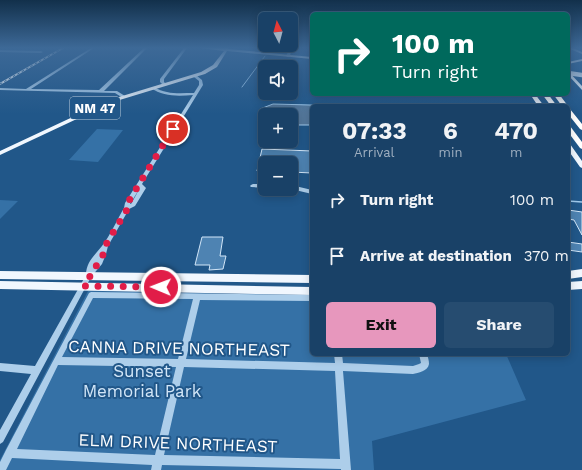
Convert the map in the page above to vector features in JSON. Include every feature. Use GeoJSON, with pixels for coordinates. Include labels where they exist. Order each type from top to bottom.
{"type":"FeatureCollection","features":[{"type":"Feature","properties":{"kind":"highway"},"geometry":{"type":"LineString","coordinates":[[570,113],[582,128]]}},
{"type":"Feature","properties":{"kind":"highway"},"geometry":{"type":"LineString","coordinates":[[570,130],[582,147]]}},
{"type":"Feature","properties":{"kind":"main road","name":"NM 47"},"geometry":{"type":"LineString","coordinates":[[0,153],[102,105],[195,76],[208,70]]}},
{"type":"Feature","properties":{"kind":"main road"},"geometry":{"type":"LineString","coordinates":[[570,74],[582,76]]}},
{"type":"Feature","properties":{"kind":"main road"},"geometry":{"type":"LineString","coordinates":[[570,76],[582,89]]}},
{"type":"Feature","properties":{"kind":"main road"},"geometry":{"type":"LineString","coordinates":[[570,148],[582,166]]}},
{"type":"Feature","properties":{"kind":"main road"},"geometry":{"type":"LineString","coordinates":[[570,275],[582,273]]}},
{"type":"Feature","properties":{"kind":"main road"},"geometry":{"type":"LineString","coordinates":[[0,275],[310,279]]}},
{"type":"Feature","properties":{"kind":"main road"},"geometry":{"type":"LineString","coordinates":[[0,285],[310,290]]}},
{"type":"Feature","properties":{"kind":"main road"},"geometry":{"type":"LineString","coordinates":[[570,286],[582,285]]}},
{"type":"Feature","properties":{"kind":"street"},"geometry":{"type":"LineString","coordinates":[[26,90],[58,70]]}},
{"type":"Feature","properties":{"kind":"street"},"geometry":{"type":"LineString","coordinates":[[100,92],[123,70]]}},
{"type":"Feature","properties":{"kind":"street"},"geometry":{"type":"LineString","coordinates":[[165,85],[162,82],[162,79],[169,70]]}},
{"type":"Feature","properties":{"kind":"street"},"geometry":{"type":"LineString","coordinates":[[0,439],[89,276],[94,271],[104,253],[105,246],[128,208],[133,205],[143,188],[140,186],[156,159],[162,155],[182,120],[180,118],[190,101],[195,100],[197,96],[195,94],[202,83],[195,76]]}},
{"type":"Feature","properties":{"kind":"street"},"geometry":{"type":"LineString","coordinates":[[153,88],[163,94],[195,94]]}},
{"type":"Feature","properties":{"kind":"street"},"geometry":{"type":"LineString","coordinates":[[0,89],[116,92],[124,97]]}},
{"type":"Feature","properties":{"kind":"street"},"geometry":{"type":"LineString","coordinates":[[253,186],[258,186]]}},
{"type":"Feature","properties":{"kind":"street"},"geometry":{"type":"LineString","coordinates":[[298,189],[310,192]]}},
{"type":"Feature","properties":{"kind":"street"},"geometry":{"type":"LineString","coordinates":[[1,470],[91,295],[310,298]]}},
{"type":"Feature","properties":{"kind":"street"},"geometry":{"type":"LineString","coordinates":[[156,470],[197,296]]}},
{"type":"Feature","properties":{"kind":"street"},"geometry":{"type":"LineString","coordinates":[[338,356],[345,467]]}},
{"type":"Feature","properties":{"kind":"street","name":"CANNA DRIVE NORTHEAST"},"geometry":{"type":"LineString","coordinates":[[56,361],[413,370],[422,368],[425,364],[423,356]]}},
{"type":"Feature","properties":{"kind":"street"},"geometry":{"type":"LineString","coordinates":[[0,367],[37,370]]}},
{"type":"Feature","properties":{"kind":"street","name":"ELM DRIVE NORTHEAST"},"geometry":{"type":"LineString","coordinates":[[9,453],[345,467]]}},
{"type":"Feature","properties":{"kind":"green space"},"geometry":{"type":"Polygon","coordinates":[[[97,129],[123,130],[98,162],[69,160],[97,129]]]}},
{"type":"Feature","properties":{"kind":"green space"},"geometry":{"type":"Polygon","coordinates":[[[0,200],[18,201],[0,219],[0,200]]]}},
{"type":"Feature","properties":{"kind":"green space","name":"Sunset Memorial Park"},"geometry":{"type":"Polygon","coordinates":[[[88,291],[310,296],[310,356],[507,356],[526,400],[372,441],[374,470],[0,470],[0,460],[88,291]]]}},
{"type":"Feature","properties":{"kind":"shaded area"},"geometry":{"type":"Polygon","coordinates":[[[273,104],[310,105],[310,125],[298,125],[298,108],[263,108],[273,104]]]}},
{"type":"Feature","properties":{"kind":"building"},"geometry":{"type":"Polygon","coordinates":[[[262,149],[310,151],[310,173],[298,172],[298,156],[260,156],[262,149]]]}},
{"type":"Feature","properties":{"kind":"building"},"geometry":{"type":"Polygon","coordinates":[[[570,210],[582,212],[582,235],[574,220],[570,219],[570,210]]]}},
{"type":"Feature","properties":{"kind":"building"},"geometry":{"type":"Polygon","coordinates":[[[202,237],[223,237],[220,256],[226,256],[223,269],[209,270],[210,265],[195,265],[202,237]]]}},
{"type":"Feature","properties":{"kind":"building"},"geometry":{"type":"Polygon","coordinates":[[[570,242],[582,244],[582,252],[570,250],[570,242]]]}},
{"type":"Feature","properties":{"kind":"waterway"},"geometry":{"type":"LineString","coordinates":[[242,87],[255,70]]}},
{"type":"Feature","properties":{"kind":"waterway"},"geometry":{"type":"LineString","coordinates":[[570,201],[582,202]]}},
{"type":"Feature","properties":{"kind":"railway"},"geometry":{"type":"LineString","coordinates":[[0,84],[25,70]]}},
{"type":"Feature","properties":{"kind":"route"},"geometry":{"type":"LineString","coordinates":[[161,287],[84,286],[104,253],[105,246],[128,208],[127,204],[140,186],[173,129]]}}]}
